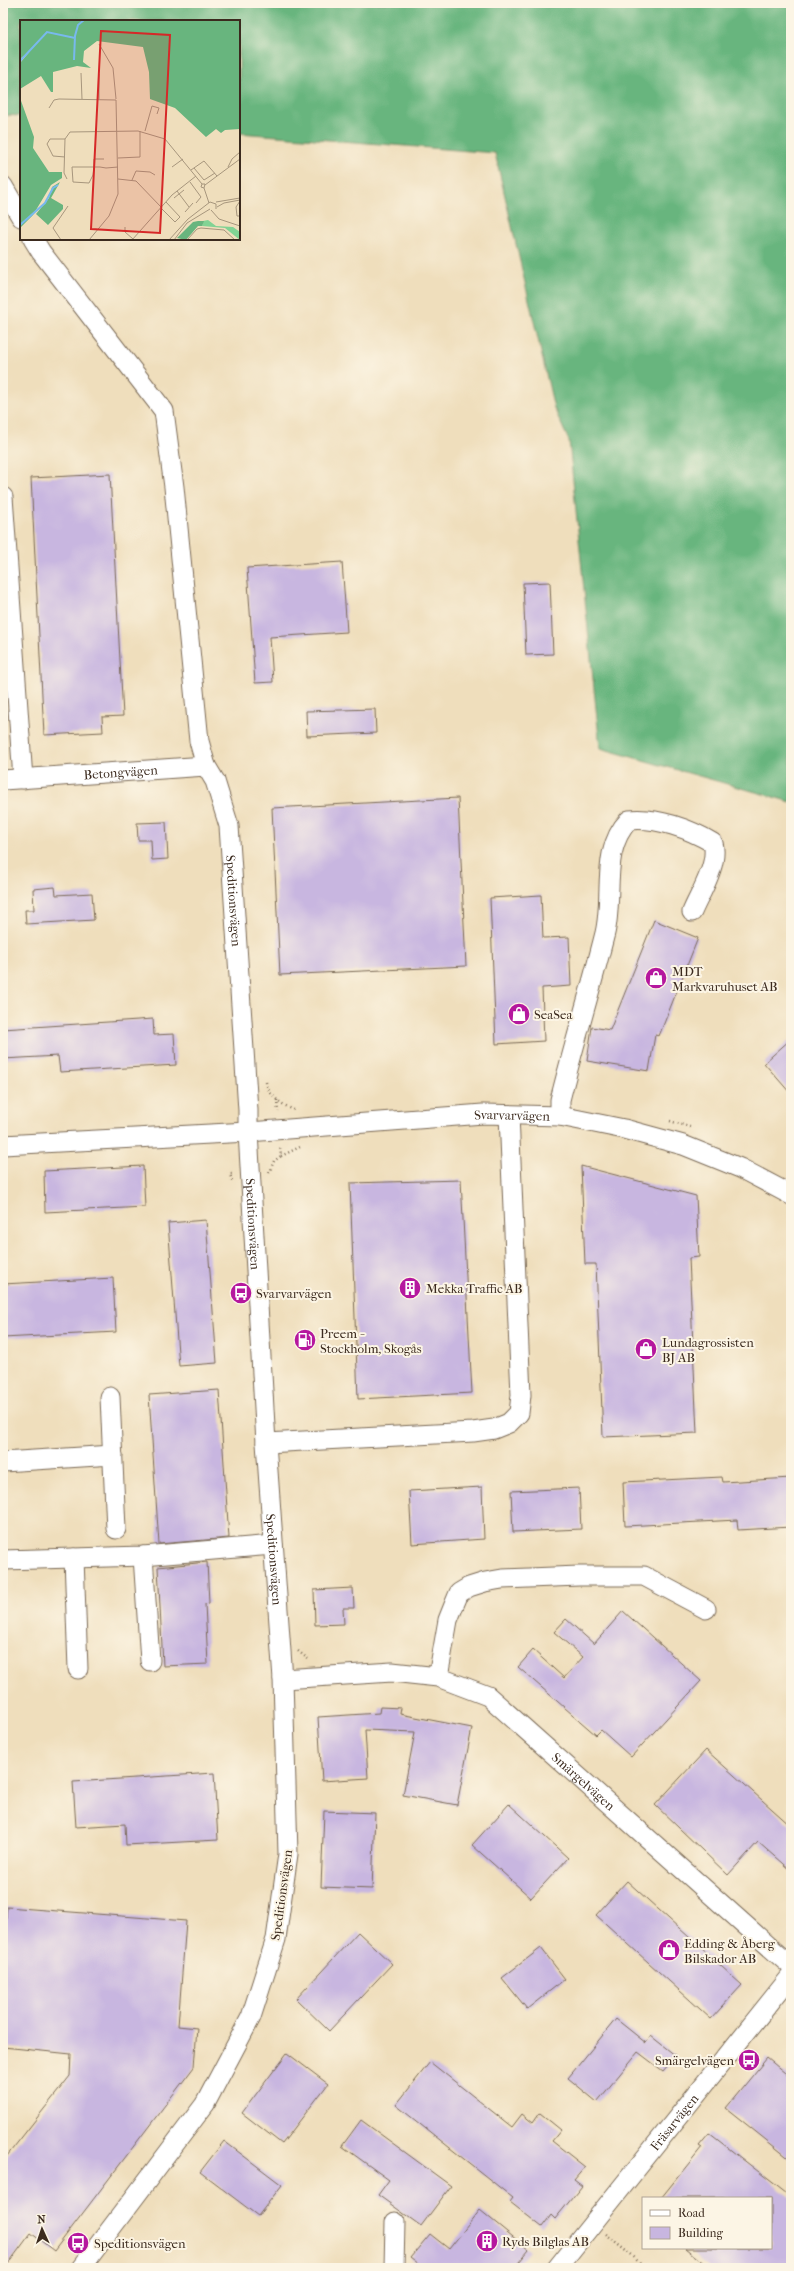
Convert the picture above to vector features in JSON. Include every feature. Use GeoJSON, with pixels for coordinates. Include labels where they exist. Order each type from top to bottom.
{"type":"FeatureCollection","features":[{"type":"Feature","properties":{"kind":"street"},"geometry":{"type":"LineString","coordinates":[[3,186],[20,216]]}},
{"type":"Feature","properties":{"kind":"street"},"geometry":{"type":"LineString","coordinates":[[34,240],[41,252],[164,411],[174,487],[199,741],[206,766]]}},
{"type":"Feature","properties":{"kind":"street"},"geometry":{"type":"LineString","coordinates":[[3,497],[23,779]]}},
{"type":"Feature","properties":{"kind":"street","name":"Betongvägen"},"geometry":{"type":"LineString","coordinates":[[3,780],[206,766]]}},
{"type":"Feature","properties":{"kind":"street","name":"Speditionsvägen"},"geometry":{"type":"LineString","coordinates":[[81,2268],[205,2104],[251,2017],[276,1939],[288,1854],[283,1679],[266,1443],[250,1174],[248,1110],[229,826],[215,781],[206,766]]}},
{"type":"Feature","properties":{"kind":"street"},"geometry":{"type":"LineString","coordinates":[[560,1116],[562,1092],[606,931],[610,867],[621,829],[629,820],[654,821],[677,827],[702,836],[713,843],[715,851],[710,870],[692,912]]}},
{"type":"Feature","properties":{"kind":"street","name":"Svarvarvägen"},"geometry":{"type":"LineString","coordinates":[[3,1145],[279,1130],[483,1114],[560,1116],[624,1129],[683,1145],[740,1168],[791,1195]]}},
{"type":"Feature","properties":{"kind":"street"},"geometry":{"type":"LineString","coordinates":[[266,1443],[473,1432],[510,1423],[519,1413],[521,1395],[509,1115]]}},
{"type":"Feature","properties":{"kind":"street"},"geometry":{"type":"LineString","coordinates":[[110,1397],[116,1529]]}},
{"type":"Feature","properties":{"kind":"street"},"geometry":{"type":"LineString","coordinates":[[3,1462],[113,1455]]}},
{"type":"Feature","properties":{"kind":"street"},"geometry":{"type":"LineString","coordinates":[[3,1560],[143,1556],[273,1545]]}},
{"type":"Feature","properties":{"kind":"street"},"geometry":{"type":"LineString","coordinates":[[143,1556],[150,1661]]}},
{"type":"Feature","properties":{"kind":"street"},"geometry":{"type":"LineString","coordinates":[[74,1558],[78,1669]]}},
{"type":"Feature","properties":{"kind":"street"},"geometry":{"type":"LineString","coordinates":[[438,1677],[448,1620],[459,1593],[469,1587],[485,1582],[502,1579],[579,1576],[644,1576],[706,1609]]}},
{"type":"Feature","properties":{"kind":"street","name":"Smärgelvägen"},"geometry":{"type":"LineString","coordinates":[[283,1679],[392,1672],[438,1677],[488,1696],[790,1978]]}},
{"type":"Feature","properties":{"kind":"street","name":"Fräsarvägen"},"geometry":{"type":"LineString","coordinates":[[557,2268],[790,1978]]}},
{"type":"Feature","properties":{"kind":"street"},"geometry":{"type":"LineString","coordinates":[[394,2268],[395,2222]]}},
{"type":"Feature","properties":{"kind":"path"},"geometry":{"type":"LineString","coordinates":[[265,1080],[266,1087],[277,1100],[293,1110],[300,1110]]}},
{"type":"Feature","properties":{"kind":"path"},"geometry":{"type":"LineString","coordinates":[[277,1100],[281,1156]]}},
{"type":"Feature","properties":{"kind":"path"},"geometry":{"type":"LineString","coordinates":[[664,1120],[694,1129]]}},
{"type":"Feature","properties":{"kind":"path"},"geometry":{"type":"LineString","coordinates":[[234,1189],[230,1174],[269,1173],[274,1161],[281,1156],[304,1146]]}},
{"type":"Feature","properties":{"kind":"path"},"geometry":{"type":"LineString","coordinates":[[592,2223],[632,2255],[644,2268]]}},
{"type":"Feature","properties":{"kind":"green space"},"geometry":{"type":"Polygon","coordinates":[[[3,3],[791,3],[791,802],[600,748],[569,441],[554,408],[495,153],[240,133],[240,20],[20,20],[20,116],[3,115],[3,3]]]}},
{"type":"Feature","properties":{"kind":"building"},"geometry":{"type":"Polygon","coordinates":[[[110,474],[123,716],[102,717],[103,732],[44,735],[31,478],[110,474]]]}},
{"type":"Feature","properties":{"kind":"building"},"geometry":{"type":"Polygon","coordinates":[[[342,562],[347,632],[270,637],[273,682],[255,683],[247,568],[342,562]]]}},
{"type":"Feature","properties":{"kind":"building"},"geometry":{"type":"Polygon","coordinates":[[[550,582],[553,654],[526,655],[523,583],[550,582]]]}},
{"type":"Feature","properties":{"kind":"building"},"geometry":{"type":"Polygon","coordinates":[[[375,709],[376,733],[307,736],[306,711],[375,709]]]}},
{"type":"Feature","properties":{"kind":"building"},"geometry":{"type":"Polygon","coordinates":[[[458,798],[466,966],[280,975],[272,808],[458,798]]]}},
{"type":"Feature","properties":{"kind":"building"},"geometry":{"type":"Polygon","coordinates":[[[166,822],[168,859],[152,860],[151,840],[138,840],[137,823],[166,822]]]}},
{"type":"Feature","properties":{"kind":"building"},"geometry":{"type":"Polygon","coordinates":[[[55,887],[56,895],[92,893],[94,920],[26,924],[25,910],[34,910],[33,889],[55,887]]]}},
{"type":"Feature","properties":{"kind":"building","name":"SeaSea"},"geometry":{"type":"Polygon","coordinates":[[[541,895],[543,938],[569,937],[571,986],[542,988],[544,1041],[496,1044],[490,898],[541,895]]]}},
{"type":"Feature","properties":{"kind":"building","name":"MDT Markvaruhuset AB"},"geometry":{"type":"Polygon","coordinates":[[[654,920],[698,938],[659,1036],[655,1035],[649,1071],[587,1061],[592,1027],[610,1030],[654,920]]]}},
{"type":"Feature","properties":{"kind":"building"},"geometry":{"type":"Polygon","coordinates":[[[153,1019],[154,1035],[174,1034],[176,1065],[60,1072],[58,1056],[3,1059],[3,1029],[153,1019]]]}},
{"type":"Feature","properties":{"kind":"building"},"geometry":{"type":"Polygon","coordinates":[[[791,1039],[791,1094],[764,1063],[791,1039]]]}},
{"type":"Feature","properties":{"kind":"building"},"geometry":{"type":"Polygon","coordinates":[[[143,1166],[145,1207],[45,1212],[44,1171],[143,1166]]]}},
{"type":"Feature","properties":{"kind":"building","name":"Lundagrossisten BJ AB"},"geometry":{"type":"Polygon","coordinates":[[[581,1166],[696,1196],[699,1257],[689,1258],[697,1433],[603,1437],[596,1264],[585,1264],[581,1166]]]}},
{"type":"Feature","properties":{"kind":"building","name":"Mekka Traffic AB"},"geometry":{"type":"Polygon","coordinates":[[[461,1180],[472,1393],[358,1399],[350,1183],[461,1180]]]}},
{"type":"Feature","properties":{"kind":"building"},"geometry":{"type":"Polygon","coordinates":[[[206,1220],[217,1363],[179,1366],[168,1223],[206,1220]]]}},
{"type":"Feature","properties":{"kind":"building"},"geometry":{"type":"Polygon","coordinates":[[[113,1278],[116,1332],[3,1338],[3,1284],[113,1278]]]}},
{"type":"Feature","properties":{"kind":"building"},"geometry":{"type":"Polygon","coordinates":[[[219,1390],[229,1538],[159,1544],[149,1395],[219,1390]]]}},
{"type":"Feature","properties":{"kind":"building"},"geometry":{"type":"Polygon","coordinates":[[[722,1477],[723,1482],[791,1478],[791,1527],[738,1530],[737,1520],[625,1526],[623,1482],[722,1477]]]}},
{"type":"Feature","properties":{"kind":"building"},"geometry":{"type":"Polygon","coordinates":[[[482,1487],[484,1539],[412,1544],[409,1491],[482,1487]]]}},
{"type":"Feature","properties":{"kind":"building"},"geometry":{"type":"Polygon","coordinates":[[[579,1488],[581,1529],[513,1532],[511,1491],[579,1488]]]}},
{"type":"Feature","properties":{"kind":"building"},"geometry":{"type":"Polygon","coordinates":[[[207,1562],[209,1603],[205,1604],[208,1664],[163,1666],[158,1567],[207,1562]]]}},
{"type":"Feature","properties":{"kind":"building"},"geometry":{"type":"Polygon","coordinates":[[[353,1588],[354,1608],[343,1608],[344,1624],[315,1625],[314,1590],[353,1588]]]}},
{"type":"Feature","properties":{"kind":"building"},"geometry":{"type":"Polygon","coordinates":[[[623,1611],[701,1681],[631,1757],[601,1730],[596,1735],[518,1667],[533,1650],[564,1678],[583,1657],[554,1632],[566,1619],[594,1644],[623,1611]]]}},
{"type":"Feature","properties":{"kind":"building"},"geometry":{"type":"Polygon","coordinates":[[[380,1707],[401,1708],[400,1714],[472,1728],[457,1805],[403,1795],[415,1732],[365,1730],[368,1778],[322,1781],[318,1717],[379,1713],[380,1707]]]}},
{"type":"Feature","properties":{"kind":"building"},"geometry":{"type":"Polygon","coordinates":[[[706,1750],[791,1826],[791,1871],[758,1842],[728,1875],[655,1805],[706,1750]]]}},
{"type":"Feature","properties":{"kind":"building"},"geometry":{"type":"Polygon","coordinates":[[[214,1773],[218,1840],[126,1845],[125,1824],[76,1827],[73,1782],[214,1773]]]}},
{"type":"Feature","properties":{"kind":"building"},"geometry":{"type":"Polygon","coordinates":[[[509,1804],[568,1858],[531,1898],[472,1845],[509,1804]]]}},
{"type":"Feature","properties":{"kind":"building"},"geometry":{"type":"Polygon","coordinates":[[[324,1811],[375,1813],[372,1889],[321,1887],[324,1811]]]}},
{"type":"Feature","properties":{"kind":"building","name":"Edding & Åberg Bilskador AB"},"geometry":{"type":"Polygon","coordinates":[[[627,1881],[742,1985],[711,2019],[596,1915],[627,1881]]]}},
{"type":"Feature","properties":{"kind":"building"},"geometry":{"type":"Polygon","coordinates":[[[7,1907],[186,1921],[178,2026],[197,2028],[194,2067],[54,2251],[31,2233],[5,2268],[3,2268],[3,2161],[70,2076],[71,2054],[3,2047],[3,1957],[7,1907]]]}},
{"type":"Feature","properties":{"kind":"building"},"geometry":{"type":"Polygon","coordinates":[[[358,1932],[392,1964],[329,2031],[296,1999],[358,1932]]]}},
{"type":"Feature","properties":{"kind":"building"},"geometry":{"type":"Polygon","coordinates":[[[541,1948],[565,1979],[527,2009],[502,1978],[541,1948]]]}},
{"type":"Feature","properties":{"kind":"building"},"geometry":{"type":"Polygon","coordinates":[[[616,2019],[646,2043],[651,2036],[676,2056],[663,2071],[638,2052],[597,2102],[568,2078],[616,2019]]]}},
{"type":"Feature","properties":{"kind":"building"},"geometry":{"type":"Polygon","coordinates":[[[287,2053],[328,2084],[282,2144],[242,2113],[287,2053]]]}},
{"type":"Feature","properties":{"kind":"building"},"geometry":{"type":"Polygon","coordinates":[[[767,2058],[791,2078],[791,2160],[726,2108],[767,2058]]]}},
{"type":"Feature","properties":{"kind":"building"},"geometry":{"type":"Polygon","coordinates":[[[430,2062],[512,2127],[522,2114],[533,2123],[540,2113],[561,2130],[552,2141],[585,2167],[574,2180],[582,2186],[555,2219],[551,2215],[542,2227],[510,2202],[513,2198],[396,2105],[430,2062]]]}},
{"type":"Feature","properties":{"kind":"building"},"geometry":{"type":"Polygon","coordinates":[[[361,2120],[451,2186],[421,2226],[378,2195],[389,2180],[342,2146],[361,2120]]]}},
{"type":"Feature","properties":{"kind":"building"},"geometry":{"type":"Polygon","coordinates":[[[709,2133],[791,2197],[791,2268],[710,2268],[686,2249],[772,2249],[772,2197],[662,2197],[702,2147],[699,2145],[709,2133]]]}},
{"type":"Feature","properties":{"kind":"building"},"geometry":{"type":"Polygon","coordinates":[[[224,2141],[282,2185],[258,2216],[200,2172],[224,2141]]]}},
{"type":"Feature","properties":{"kind":"building","name":"Ryds Bilglas AB"},"geometry":{"type":"Polygon","coordinates":[[[480,2210],[529,2250],[514,2268],[471,2268],[463,2263],[458,2268],[423,2268],[410,2258],[430,2234],[449,2249],[480,2210]]]}},
{"type":"Feature","properties":{"kind":"place","name":"MDT Markvaruhuset AB"},"geometry":{"type":"Point","coordinates":[656,978]}},
{"type":"Feature","properties":{"kind":"place","name":"SeaSea"},"geometry":{"type":"Point","coordinates":[519,1014]}},
{"type":"Feature","properties":{"kind":"place","name":"Mekka Traffic AB"},"geometry":{"type":"Point","coordinates":[410,1288]}},
{"type":"Feature","properties":{"kind":"place","name":"Svarvarvägen"},"geometry":{"type":"Point","coordinates":[241,1293]}},
{"type":"Feature","properties":{"kind":"place","name":"Preem - Stockholm, Skogås"},"geometry":{"type":"Point","coordinates":[305,1340]}},
{"type":"Feature","properties":{"kind":"place","name":"Lundagrossisten BJ AB"},"geometry":{"type":"Point","coordinates":[646,1349]}},
{"type":"Feature","properties":{"kind":"place","name":"Edding & Åberg Bilskador AB"},"geometry":{"type":"Point","coordinates":[669,1950]}},
{"type":"Feature","properties":{"kind":"place","name":"Smärgelvägen"},"geometry":{"type":"Point","coordinates":[749,2060]}},
{"type":"Feature","properties":{"kind":"place","name":"Ryds Bilglas AB"},"geometry":{"type":"Point","coordinates":[487,2241]}},
{"type":"Feature","properties":{"kind":"place","name":"Speditionsvägen"},"geometry":{"type":"Point","coordinates":[78,2243]}}]}
